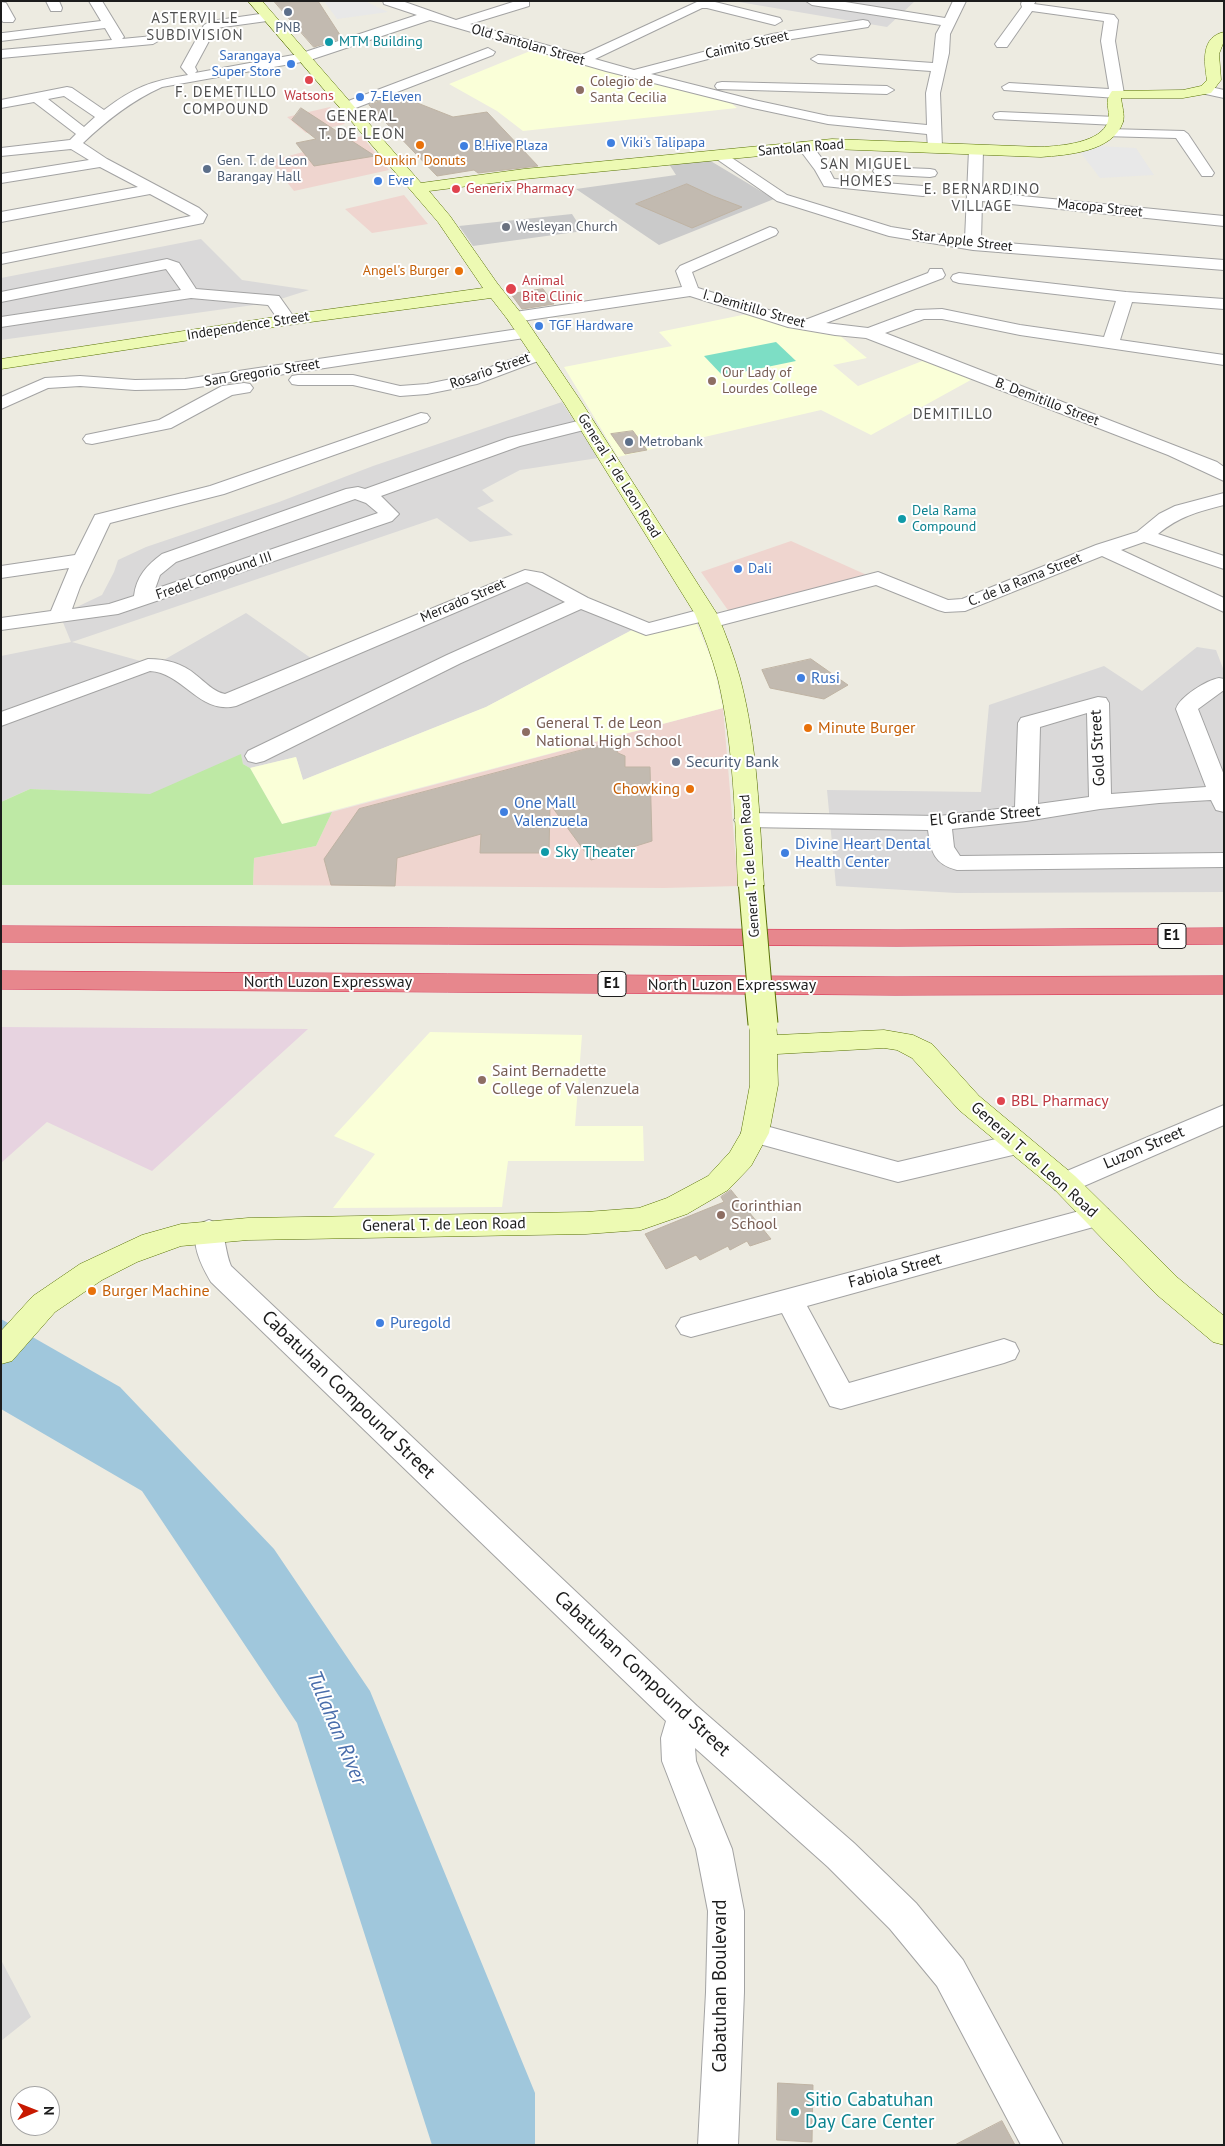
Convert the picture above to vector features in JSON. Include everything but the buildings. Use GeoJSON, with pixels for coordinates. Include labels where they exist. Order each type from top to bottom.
{"type":"FeatureCollection","features":[{"type":"Feature","properties":{"kind":"highway","name":"E1"},"geometry":{"type":"LineString","coordinates":[[1,934],[887,938],[1224,936]]}},
{"type":"Feature","properties":{"kind":"highway","name":"North Luzon Expressway"},"geometry":{"type":"LineString","coordinates":[[1,980],[885,986],[1224,986]]}},
{"type":"Feature","properties":{"kind":"main road","name":"General T. de Leon Road"},"geometry":{"type":"LineString","coordinates":[[1,1352],[33,1314],[44,1304],[91,1272],[126,1254],[172,1238],[210,1232],[257,1229],[586,1223],[641,1219],[677,1206],[718,1184],[741,1159],[755,1134],[764,1085],[763,1035],[738,719],[732,688],[708,618],[540,354],[444,219],[348,106],[302,58],[255,1]]}},
{"type":"Feature","properties":{"kind":"main road"},"geometry":{"type":"LineString","coordinates":[[1112,127],[1114,98],[1117,94],[1182,94],[1206,90],[1214,80],[1218,67],[1221,40]]}},
{"type":"Feature","properties":{"kind":"main road","name":"Santolan Road"},"geometry":{"type":"LineString","coordinates":[[417,188],[514,175],[804,146],[853,144],[1041,152],[1066,150],[1099,139],[1112,127]]}},
{"type":"Feature","properties":{"kind":"main road","name":"Independence Street"},"geometry":{"type":"LineString","coordinates":[[1,364],[288,320],[495,292]]}},
{"type":"Feature","properties":{"kind":"main road","name":"General T. de Leon Road"},"geometry":{"type":"LineString","coordinates":[[763,1035],[884,1039],[903,1042],[922,1051],[969,1103],[1065,1183],[1186,1304],[1224,1333]]}},
{"type":"Feature","properties":{"kind":"street"},"geometry":{"type":"LineString","coordinates":[[95,1],[121,44]]}},
{"type":"Feature","properties":{"kind":"street","name":"Old Santolan Street"},"geometry":{"type":"LineString","coordinates":[[389,1],[428,16],[686,88],[828,120],[935,130]]}},
{"type":"Feature","properties":{"kind":"street"},"geometry":{"type":"LineString","coordinates":[[686,1],[775,20]]}},
{"type":"Feature","properties":{"kind":"street"},"geometry":{"type":"LineString","coordinates":[[812,1],[948,22]]}},
{"type":"Feature","properties":{"kind":"street"},"geometry":{"type":"LineString","coordinates":[[935,148],[934,93],[941,60],[943,34],[960,1]]}},
{"type":"Feature","properties":{"kind":"street"},"geometry":{"type":"LineString","coordinates":[[456,24],[524,3]]}},
{"type":"Feature","properties":{"kind":"street"},"geometry":{"type":"LineString","coordinates":[[1002,44],[1025,3],[1109,18],[1111,20],[1108,41],[1117,94],[1009,87]]}},
{"type":"Feature","properties":{"kind":"street"},"geometry":{"type":"LineString","coordinates":[[583,60],[703,4]]}},
{"type":"Feature","properties":{"kind":"street"},"geometry":{"type":"LineString","coordinates":[[1,6],[8,19]]}},
{"type":"Feature","properties":{"kind":"street"},"geometry":{"type":"LineString","coordinates":[[1,152],[79,139],[141,90],[158,84],[302,58],[428,16]]}},
{"type":"Feature","properties":{"kind":"street"},"geometry":{"type":"LineString","coordinates":[[190,71],[188,67],[211,25],[267,17]]}},
{"type":"Feature","properties":{"kind":"street"},"geometry":{"type":"LineString","coordinates":[[1,37],[109,24]]}},
{"type":"Feature","properties":{"kind":"street","name":"Caimito Street"},"geometry":{"type":"LineString","coordinates":[[633,74],[772,38],[863,24]]}},
{"type":"Feature","properties":{"kind":"street"},"geometry":{"type":"LineString","coordinates":[[1,54],[153,40]]}},
{"type":"Feature","properties":{"kind":"street"},"geometry":{"type":"LineString","coordinates":[[924,51],[941,60]]}},
{"type":"Feature","properties":{"kind":"street"},"geometry":{"type":"LineString","coordinates":[[348,106],[488,52]]}},
{"type":"Feature","properties":{"kind":"street"},"geometry":{"type":"LineString","coordinates":[[818,59],[941,60]]}},
{"type":"Feature","properties":{"kind":"street"},"geometry":{"type":"LineString","coordinates":[[686,88],[732,85],[887,90]]}},
{"type":"Feature","properties":{"kind":"street"},"geometry":{"type":"LineString","coordinates":[[1206,90],[1224,94]]}},
{"type":"Feature","properties":{"kind":"street"},"geometry":{"type":"LineString","coordinates":[[1,104],[67,91],[105,118]]}},
{"type":"Feature","properties":{"kind":"street"},"geometry":{"type":"LineString","coordinates":[[1,258],[182,224],[197,220],[199,216],[194,211],[102,162],[37,97]]}},
{"type":"Feature","properties":{"kind":"street"},"geometry":{"type":"LineString","coordinates":[[1000,116],[1179,134],[1207,173]]}},
{"type":"Feature","properties":{"kind":"street"},"geometry":{"type":"LineString","coordinates":[[804,146],[822,169],[829,183],[923,191]]}},
{"type":"Feature","properties":{"kind":"street"},"geometry":{"type":"LineString","coordinates":[[973,245],[976,150]]}},
{"type":"Feature","properties":{"kind":"street","name":"Star Apple Street"},"geometry":{"type":"LineString","coordinates":[[718,155],[782,198],[889,231],[973,245],[1224,265]]}},
{"type":"Feature","properties":{"kind":"street"},"geometry":{"type":"LineString","coordinates":[[1,179],[102,162]]}},
{"type":"Feature","properties":{"kind":"street"},"geometry":{"type":"LineString","coordinates":[[822,169],[930,173]]}},
{"type":"Feature","properties":{"kind":"street"},"geometry":{"type":"LineString","coordinates":[[1,217],[152,189]]}},
{"type":"Feature","properties":{"kind":"street","name":"Macopa Street"},"geometry":{"type":"LineString","coordinates":[[976,196],[1224,221]]}},
{"type":"Feature","properties":{"kind":"street"},"geometry":{"type":"LineString","coordinates":[[691,291],[684,271],[686,269],[770,232]]}},
{"type":"Feature","properties":{"kind":"street"},"geometry":{"type":"LineString","coordinates":[[1,298],[167,264],[173,266],[191,293]]}},
{"type":"Feature","properties":{"kind":"street"},"geometry":{"type":"LineString","coordinates":[[806,325],[936,275],[936,272]]}},
{"type":"Feature","properties":{"kind":"street"},"geometry":{"type":"LineString","coordinates":[[959,278],[1126,296],[1224,304]]}},
{"type":"Feature","properties":{"kind":"street","name":"I. Demitillo Street"},"geometry":{"type":"LineString","coordinates":[[520,325],[691,291],[752,312],[806,325],[869,333],[922,314],[932,313],[1020,330],[1224,360]]}},
{"type":"Feature","properties":{"kind":"street"},"geometry":{"type":"LineString","coordinates":[[1,322],[191,293],[273,300],[288,320]]}},
{"type":"Feature","properties":{"kind":"street"},"geometry":{"type":"LineString","coordinates":[[1110,343],[1126,296]]}},
{"type":"Feature","properties":{"kind":"street","name":"San Gregorio Street"},"geometry":{"type":"LineString","coordinates":[[1,404],[44,384],[80,380],[136,384],[185,384],[520,325]]}},
{"type":"Feature","properties":{"kind":"street","name":"B. Demitillo Street"},"geometry":{"type":"LineString","coordinates":[[869,333],[1175,451],[1210,466],[1224,475]]}},
{"type":"Feature","properties":{"kind":"street","name":"Rosario Street"},"geometry":{"type":"LineString","coordinates":[[92,439],[165,424],[228,390],[292,380],[353,380],[400,391],[447,386],[471,380],[540,354]]}},
{"type":"Feature","properties":{"kind":"street"},"geometry":{"type":"LineString","coordinates":[[60,615],[82,560],[102,519],[160,506],[216,490],[420,418],[399,403],[396,398],[400,391]]}},
{"type":"Feature","properties":{"kind":"street","name":"Fredel Compound III"},"geometry":{"type":"LineString","coordinates":[[366,495],[514,442],[586,424]]}},
{"type":"Feature","properties":{"kind":"street","name":"Fredel Compound III"},"geometry":{"type":"LineString","coordinates":[[360,492],[366,495],[388,511],[388,516],[144,600],[145,588],[152,570],[169,558],[353,493],[360,492]]}},
{"type":"Feature","properties":{"kind":"street"},"geometry":{"type":"LineString","coordinates":[[1144,536],[1166,518],[1182,510],[1224,499]]}},
{"type":"Feature","properties":{"kind":"street"},"geometry":{"type":"LineString","coordinates":[[1144,536],[1224,563]]}},
{"type":"Feature","properties":{"kind":"street","name":"C. de la Rama Street"},"geometry":{"type":"LineString","coordinates":[[708,618],[878,578],[945,606],[965,605],[1103,548],[1144,536]]}},
{"type":"Feature","properties":{"kind":"street"},"geometry":{"type":"LineString","coordinates":[[1103,548],[1224,606]]}},
{"type":"Feature","properties":{"kind":"street"},"geometry":{"type":"LineString","coordinates":[[1,572],[82,560]]}},
{"type":"Feature","properties":{"kind":"street","name":"Mercado Street"},"geometry":{"type":"LineString","coordinates":[[1,720],[148,665],[167,666],[177,670],[216,701],[222,702],[520,577],[535,577],[581,602],[646,629],[708,618]]}},
{"type":"Feature","properties":{"kind":"street"},"geometry":{"type":"LineString","coordinates":[[1,624],[111,610],[144,600]]}},
{"type":"Feature","properties":{"kind":"street"},"geometry":{"type":"LineString","coordinates":[[256,756],[454,659],[581,602]]}},
{"type":"Feature","properties":{"kind":"street"},"geometry":{"type":"LineString","coordinates":[[1220,684],[1188,705],[1187,710],[1222,797]]}},
{"type":"Feature","properties":{"kind":"street","name":"Gold Street"},"geometry":{"type":"LineString","coordinates":[[1026,814],[1029,723],[1098,703],[1100,802]]}},
{"type":"Feature","properties":{"kind":"street","name":"El Grande Street"},"geometry":{"type":"LineString","coordinates":[[746,820],[939,823],[1026,814],[1100,802],[1160,796],[1222,797]]}},
{"type":"Feature","properties":{"kind":"street"},"geometry":{"type":"LineString","coordinates":[[939,823],[944,854],[950,861],[957,863],[1224,860]]}},
{"type":"Feature","properties":{"kind":"street","name":"Luzon Street"},"geometry":{"type":"LineString","coordinates":[[1065,1183],[1224,1114]]}},
{"type":"Feature","properties":{"kind":"street"},"geometry":{"type":"LineString","coordinates":[[755,1134],[898,1172],[1017,1144]]}},
{"type":"Feature","properties":{"kind":"street","name":"Fabiola Street"},"geometry":{"type":"LineString","coordinates":[[691,1326],[1098,1216]]}},
{"type":"Feature","properties":{"kind":"street","name":"Cabatuhan Compound Street"},"geometry":{"type":"LineString","coordinates":[[210,1232],[214,1264],[221,1274],[685,1717],[841,1854],[903,1916],[950,1973],[1043,2145]]}},
{"type":"Feature","properties":{"kind":"street"},"geometry":{"type":"LineString","coordinates":[[789,1299],[841,1397],[1004,1351]]}},
{"type":"Feature","properties":{"kind":"street","name":"Cabatuhan Boulevard"},"geometry":{"type":"LineString","coordinates":[[685,1717],[678,1731],[677,1747],[679,1761],[714,1849],[726,1911],[725,1992],[718,2145]]}},
{"type":"Feature","properties":{"kind":"shaded area"},"geometry":{"type":"Polygon","coordinates":[[[324,1],[365,1],[388,12],[337,19],[324,1]]]}},
{"type":"Feature","properties":{"kind":"shaded area"},"geometry":{"type":"Polygon","coordinates":[[[733,1],[915,1],[887,27],[733,1]]]}},
{"type":"Feature","properties":{"kind":"shaded area","name":"Colegio de Santa Cecilia"},"geometry":{"type":"Polygon","coordinates":[[[540,47],[721,95],[737,108],[523,131],[497,111],[449,84],[540,47]]]}},
{"type":"Feature","properties":{"kind":"shaded area"},"geometry":{"type":"Polygon","coordinates":[[[330,107],[345,124],[306,133],[287,117],[330,107]]]}},
{"type":"Feature","properties":{"kind":"shaded area"},"geometry":{"type":"Polygon","coordinates":[[[362,136],[389,170],[294,191],[270,161],[362,136]]]}},
{"type":"Feature","properties":{"kind":"shaded area"},"geometry":{"type":"Polygon","coordinates":[[[1096,146],[1136,148],[1154,175],[1100,178],[1080,152],[1096,146]]]}},
{"type":"Feature","properties":{"kind":"shaded area"},"geometry":{"type":"Polygon","coordinates":[[[709,160],[774,199],[659,245],[576,189],[676,175],[669,164],[709,160]]]}},
{"type":"Feature","properties":{"kind":"shaded area"},"geometry":{"type":"Polygon","coordinates":[[[404,195],[428,224],[372,233],[345,209],[404,195]]]}},
{"type":"Feature","properties":{"kind":"shaded area"},"geometry":{"type":"Polygon","coordinates":[[[572,214],[583,231],[473,246],[459,226],[572,214]]]}},
{"type":"Feature","properties":{"kind":"shaded area"},"geometry":{"type":"Polygon","coordinates":[[[201,239],[242,280],[309,290],[268,303],[1,340],[1,278],[201,239]]]}},
{"type":"Feature","properties":{"kind":"shaded area","name":"Our Lady of Lourdes College"},"geometry":{"type":"Polygon","coordinates":[[[757,312],[833,330],[867,358],[833,365],[858,386],[930,358],[978,376],[871,435],[821,410],[618,457],[564,367],[672,346],[659,332],[757,312]]]}},
{"type":"Feature","properties":{"kind":"shaded area"},"geometry":{"type":"Polygon","coordinates":[[[562,402],[598,458],[520,470],[482,490],[494,501],[477,508],[513,535],[470,542],[437,518],[72,642],[155,665],[246,613],[318,663],[525,578],[632,630],[486,707],[303,780],[296,757],[250,768],[243,764],[241,755],[150,795],[30,789],[1,802],[1,656],[71,642],[60,615],[102,595],[118,560],[146,547],[279,502],[373,466],[562,402]]]}},
{"type":"Feature","properties":{"kind":"shaded area"},"geometry":{"type":"Polygon","coordinates":[[[791,541],[869,576],[730,613],[701,572],[791,541]]]}},
{"type":"Feature","properties":{"kind":"shaded area","name":"General T. de Leon National High School"},"geometry":{"type":"Polygon","coordinates":[[[695,620],[713,663],[723,708],[282,824],[250,768],[296,757],[303,780],[486,707],[632,630],[639,632],[695,620]]]}},
{"type":"Feature","properties":{"kind":"shaded area"},"geometry":{"type":"Polygon","coordinates":[[[1197,647],[1216,650],[1224,671],[1224,892],[956,893],[836,886],[827,790],[981,792],[989,705],[1104,666],[1142,691],[1197,647]]]}},
{"type":"Feature","properties":{"kind":"shaded area"},"geometry":{"type":"Polygon","coordinates":[[[723,708],[738,886],[664,888],[253,885],[254,858],[316,846],[332,812],[723,708]]]}},
{"type":"Feature","properties":{"kind":"shaded area"},"geometry":{"type":"Polygon","coordinates":[[[1,1027],[308,1029],[152,1171],[47,1122],[1,1163],[1,1027]]]}},
{"type":"Feature","properties":{"kind":"shaded area","name":"Saint Bernadette College of Valenzuela"},"geometry":{"type":"Polygon","coordinates":[[[430,1032],[582,1035],[575,1126],[643,1126],[644,1161],[508,1161],[502,1207],[333,1208],[375,1154],[334,1136],[430,1032]]]}},
{"type":"Feature","properties":{"kind":"shaded area"},"geometry":{"type":"Polygon","coordinates":[[[1,1960],[31,2017],[1,2041],[1,1960]]]}},
{"type":"Feature","properties":{"kind":"green space"},"geometry":{"type":"Polygon","coordinates":[[[776,342],[796,361],[723,376],[704,356],[776,342]]]}},
{"type":"Feature","properties":{"kind":"green space"},"geometry":{"type":"Polygon","coordinates":[[[241,754],[243,764],[250,768],[282,824],[332,812],[316,846],[254,858],[253,885],[1,885],[1,802],[30,789],[150,794],[241,754]]]}},
{"type":"Feature","properties":{"kind":"water","name":"Tullahan River"},"geometry":{"type":"Polygon","coordinates":[[[1,1319],[120,1387],[274,1549],[370,1691],[535,2093],[535,2145],[432,2145],[297,1723],[142,1491],[1,1409],[1,1319]]]}},
{"type":"Feature","properties":{"kind":"place","name":"PNB"},"geometry":{"type":"Point","coordinates":[288,12]}},
{"type":"Feature","properties":{"kind":"place","name":"MTM Building"},"geometry":{"type":"Point","coordinates":[329,42]}},
{"type":"Feature","properties":{"kind":"place","name":"Sarangaya Super Store"},"geometry":{"type":"Point","coordinates":[291,64]}},
{"type":"Feature","properties":{"kind":"place","name":"Watsons"},"geometry":{"type":"Point","coordinates":[309,80]}},
{"type":"Feature","properties":{"kind":"place","name":"Colegio de Santa Cecilia"},"geometry":{"type":"Point","coordinates":[580,90]}},
{"type":"Feature","properties":{"kind":"place","name":"7-Eleven"},"geometry":{"type":"Point","coordinates":[360,97]}},
{"type":"Feature","properties":{"kind":"place","name":"Viki's Talipapa"},"geometry":{"type":"Point","coordinates":[611,143]}},
{"type":"Feature","properties":{"kind":"place","name":"Dunkin' Donuts"},"geometry":{"type":"Point","coordinates":[420,145]}},
{"type":"Feature","properties":{"kind":"place","name":"B.Hive Plaza"},"geometry":{"type":"Point","coordinates":[464,146]}},
{"type":"Feature","properties":{"kind":"place","name":"Gen. T. de Leon Barangay Hall"},"geometry":{"type":"Point","coordinates":[207,169]}},
{"type":"Feature","properties":{"kind":"place","name":"Ever"},"geometry":{"type":"Point","coordinates":[378,181]}},
{"type":"Feature","properties":{"kind":"place","name":"Generix Pharmacy"},"geometry":{"type":"Point","coordinates":[456,189]}},
{"type":"Feature","properties":{"kind":"place","name":"Wesleyan Church"},"geometry":{"type":"Point","coordinates":[506,227]}},
{"type":"Feature","properties":{"kind":"place","name":"Angel's Burger"},"geometry":{"type":"Point","coordinates":[459,271]}},
{"type":"Feature","properties":{"kind":"place","name":"Animal Bite Clinic"},"geometry":{"type":"Point","coordinates":[511,289]}},
{"type":"Feature","properties":{"kind":"place","name":"TGF Hardware"},"geometry":{"type":"Point","coordinates":[539,326]}},
{"type":"Feature","properties":{"kind":"place","name":"Our Lady of Lourdes College"},"geometry":{"type":"Point","coordinates":[712,381]}},
{"type":"Feature","properties":{"kind":"place","name":"Metrobank"},"geometry":{"type":"Point","coordinates":[629,442]}},
{"type":"Feature","properties":{"kind":"place","name":"Dela Rama Compound"},"geometry":{"type":"Point","coordinates":[902,519]}},
{"type":"Feature","properties":{"kind":"place","name":"Dali"},"geometry":{"type":"Point","coordinates":[738,569]}},
{"type":"Feature","properties":{"kind":"place","name":"Rusi"},"geometry":{"type":"Point","coordinates":[801,678]}},
{"type":"Feature","properties":{"kind":"place","name":"Minute Burger"},"geometry":{"type":"Point","coordinates":[808,728]}},
{"type":"Feature","properties":{"kind":"place","name":"General T. de Leon National High School"},"geometry":{"type":"Point","coordinates":[526,732]}},
{"type":"Feature","properties":{"kind":"place","name":"Security Bank"},"geometry":{"type":"Point","coordinates":[676,762]}},
{"type":"Feature","properties":{"kind":"place","name":"Chowking"},"geometry":{"type":"Point","coordinates":[690,789]}},
{"type":"Feature","properties":{"kind":"place","name":"One Mall Valenzuela"},"geometry":{"type":"Point","coordinates":[504,812]}},
{"type":"Feature","properties":{"kind":"place","name":"Sky Theater"},"geometry":{"type":"Point","coordinates":[545,852]}},
{"type":"Feature","properties":{"kind":"place","name":"Divine Heart Dental Health Center"},"geometry":{"type":"Point","coordinates":[785,853]}},
{"type":"Feature","properties":{"kind":"place","name":"Saint Bernadette College of Valenzuela"},"geometry":{"type":"Point","coordinates":[482,1080]}},
{"type":"Feature","properties":{"kind":"place","name":"BBL Pharmacy"},"geometry":{"type":"Point","coordinates":[1001,1101]}},
{"type":"Feature","properties":{"kind":"place","name":"Corinthian School"},"geometry":{"type":"Point","coordinates":[721,1215]}},
{"type":"Feature","properties":{"kind":"place","name":"Burger Machine"},"geometry":{"type":"Point","coordinates":[92,1291]}},
{"type":"Feature","properties":{"kind":"place","name":"Puregold"},"geometry":{"type":"Point","coordinates":[380,1323]}},
{"type":"Feature","properties":{"kind":"place","name":"Sitio Cabatuhan Day Care Center"},"geometry":{"type":"Point","coordinates":[795,2112]}},
{"type":"Feature","properties":{"kind":"district","name":"ASTERVILLE SUBDIVISION"},"geometry":{"type":"Point","coordinates":[195,28]}},
{"type":"Feature","properties":{"kind":"district","name":"F. DEMETILLO COMPOUND"},"geometry":{"type":"Point","coordinates":[226,102]}},
{"type":"Feature","properties":{"kind":"district","name":"GENERAL T. DE LEON"},"geometry":{"type":"Point","coordinates":[362,125]}},
{"type":"Feature","properties":{"kind":"district","name":"SAN MIGUEL HOMES"},"geometry":{"type":"Point","coordinates":[866,174]}},
{"type":"Feature","properties":{"kind":"district","name":"E. BERNARDINO VILLAGE"},"geometry":{"type":"Point","coordinates":[982,198]}},
{"type":"Feature","properties":{"kind":"district","name":"DEMITILLO"},"geometry":{"type":"Point","coordinates":[953,415]}}]}
